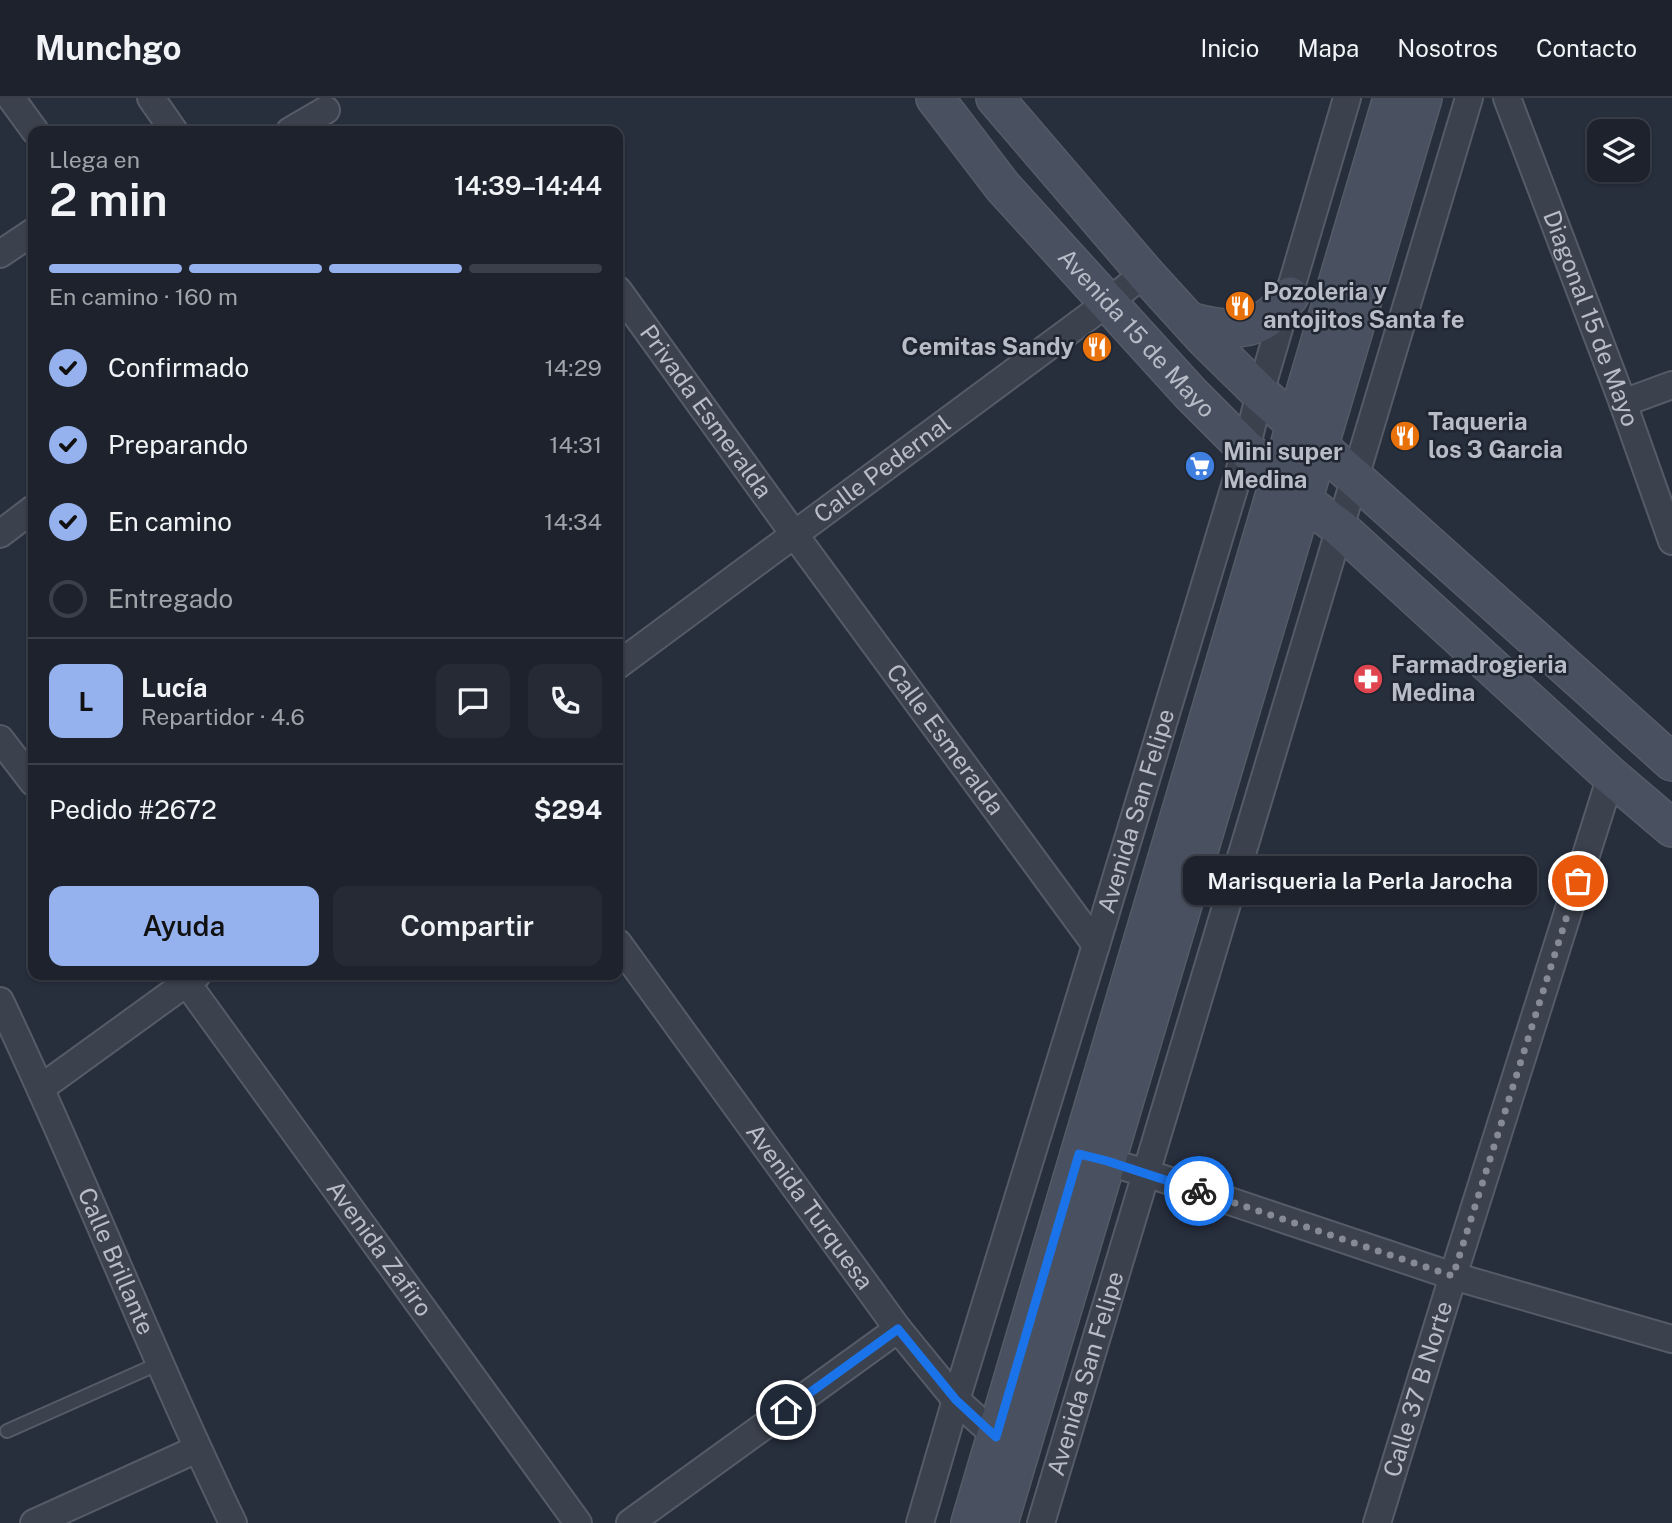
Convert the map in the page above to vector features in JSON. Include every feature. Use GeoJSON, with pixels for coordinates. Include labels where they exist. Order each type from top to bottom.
{"type":"FeatureCollection","features":[{"type":"Feature","properties":{"kind":"main road","name":"Avenida 15 de Mayo"},"geometry":{"type":"LineString","coordinates":[[935,98],[1003,187],[1191,394],[1246,449],[1340,528],[1672,828]]}},
{"type":"Feature","properties":{"kind":"main road","name":"Avenida 15 de Mayo"},"geometry":{"type":"LineString","coordinates":[[995,98],[1205,339],[1260,393],[1672,762]]}},
{"type":"Feature","properties":{"kind":"main road","name":"Avenida San Felipe"},"geometry":{"type":"LineString","coordinates":[[999,1523],[1008,1447],[1292,489],[1392,98]]}},
{"type":"Feature","properties":{"kind":"main road","name":"Avenida San Felipe"},"geometry":{"type":"LineString","coordinates":[[1307,434],[1423,98]]}},
{"type":"Feature","properties":{"kind":"main road"},"geometry":{"type":"LineString","coordinates":[[1189,321],[1229,329],[1251,327],[1269,317],[1290,296]]}},
{"type":"Feature","properties":{"kind":"main road","name":"Avenida San Felipe"},"geometry":{"type":"LineString","coordinates":[[970,1523],[1008,1447]]}},
{"type":"Feature","properties":{"kind":"street"},"geometry":{"type":"LineString","coordinates":[[11,98],[31,126]]}},
{"type":"Feature","properties":{"kind":"street"},"geometry":{"type":"LineString","coordinates":[[151,98],[171,126]]}},
{"type":"Feature","properties":{"kind":"street","name":"Avenida San Felipe"},"geometry":{"type":"LineString","coordinates":[[920,1523],[1246,449],[1347,98]]}},
{"type":"Feature","properties":{"kind":"street","name":"Avenida San Felipe"},"geometry":{"type":"LineString","coordinates":[[1041,1523],[1469,98]]}},
{"type":"Feature","properties":{"kind":"street","name":"Diagonal 15 de Mayo"},"geometry":{"type":"LineString","coordinates":[[1507,98],[1623,403],[1672,541]]}},
{"type":"Feature","properties":{"kind":"street"},"geometry":{"type":"LineString","coordinates":[[299,126],[326,110]]}},
{"type":"Feature","properties":{"kind":"street"},"geometry":{"type":"LineString","coordinates":[[0,254],[28,235]]}},
{"type":"Feature","properties":{"kind":"street","name":"Calle Pedernal"},"geometry":{"type":"LineString","coordinates":[[623,661],[1107,303],[1145,272]]}},
{"type":"Feature","properties":{"kind":"street","name":"Privada Esmeralda"},"geometry":{"type":"LineString","coordinates":[[623,297],[794,534]]}},
{"type":"Feature","properties":{"kind":"street"},"geometry":{"type":"LineString","coordinates":[[1623,403],[1672,385]]}},
{"type":"Feature","properties":{"kind":"street"},"geometry":{"type":"LineString","coordinates":[[0,534],[28,513]]}},
{"type":"Feature","properties":{"kind":"street","name":"Calle Esmeralda"},"geometry":{"type":"LineString","coordinates":[[794,534],[1096,945]]}},
{"type":"Feature","properties":{"kind":"street"},"geometry":{"type":"LineString","coordinates":[[0,739],[28,775]]}},
{"type":"Feature","properties":{"kind":"street","name":"Calle 37 B Norte"},"geometry":{"type":"LineString","coordinates":[[1377,1523],[1611,775]]}},
{"type":"Feature","properties":{"kind":"street","name":"Avenida Turquesa"},"geometry":{"type":"LineString","coordinates":[[623,950],[898,1329],[956,1400],[1008,1447]]}},
{"type":"Feature","properties":{"kind":"street"},"geometry":{"type":"LineString","coordinates":[[41,1088],[185,980]]}},
{"type":"Feature","properties":{"kind":"street","name":"Avenida Zafiro"},"geometry":{"type":"LineString","coordinates":[[191,980],[578,1523]]}},
{"type":"Feature","properties":{"kind":"street","name":"Calle Brillante"},"geometry":{"type":"LineString","coordinates":[[0,1001],[41,1088],[197,1449],[233,1523]]}},
{"type":"Feature","properties":{"kind":"street"},"geometry":{"type":"LineString","coordinates":[[1093,1158],[1146,1173],[1453,1276],[1672,1339]]}},
{"type":"Feature","properties":{"kind":"street"},"geometry":{"type":"LineString","coordinates":[[630,1523],[898,1329]]}},
{"type":"Feature","properties":{"kind":"street"},"geometry":{"type":"LineString","coordinates":[[34,1523],[197,1449]]}},
{"type":"Feature","properties":{"kind":"lane"},"geometry":{"type":"LineString","coordinates":[[7,1431],[160,1363]]}},
{"type":"Feature","properties":{"kind":"way so far"},"geometry":{"type":"LineString","coordinates":[[1199,1191],[1453,1276],[1578,881]]}},
{"type":"Feature","properties":{"kind":"place","name":"Pozoleria y antojitos Santa fe"},"geometry":{"type":"Point","coordinates":[1240,306]}},
{"type":"Feature","properties":{"kind":"place","name":"Cemitas Sandy"},"geometry":{"type":"Point","coordinates":[1097,347]}},
{"type":"Feature","properties":{"kind":"place","name":"Taqueria los 3 Garcia"},"geometry":{"type":"Point","coordinates":[1405,436]}},
{"type":"Feature","properties":{"kind":"place","name":"Mini super Medina"},"geometry":{"type":"Point","coordinates":[1200,466]}},
{"type":"Feature","properties":{"kind":"place","name":"Farmadrogieria Medina"},"geometry":{"type":"Point","coordinates":[1368,679]}},
{"type":"Feature","properties":{"kind":"place","name":"Marisqueria la Perla Jarocha"},"geometry":{"type":"Point","coordinates":[1578,881]}},
{"type":"Feature","properties":{"kind":"route"},"geometry":{"type":"LineString","coordinates":[[786,1410],[898,1329],[956,1400],[996,1437],[1079,1154],[1199,1191]]}}]}
